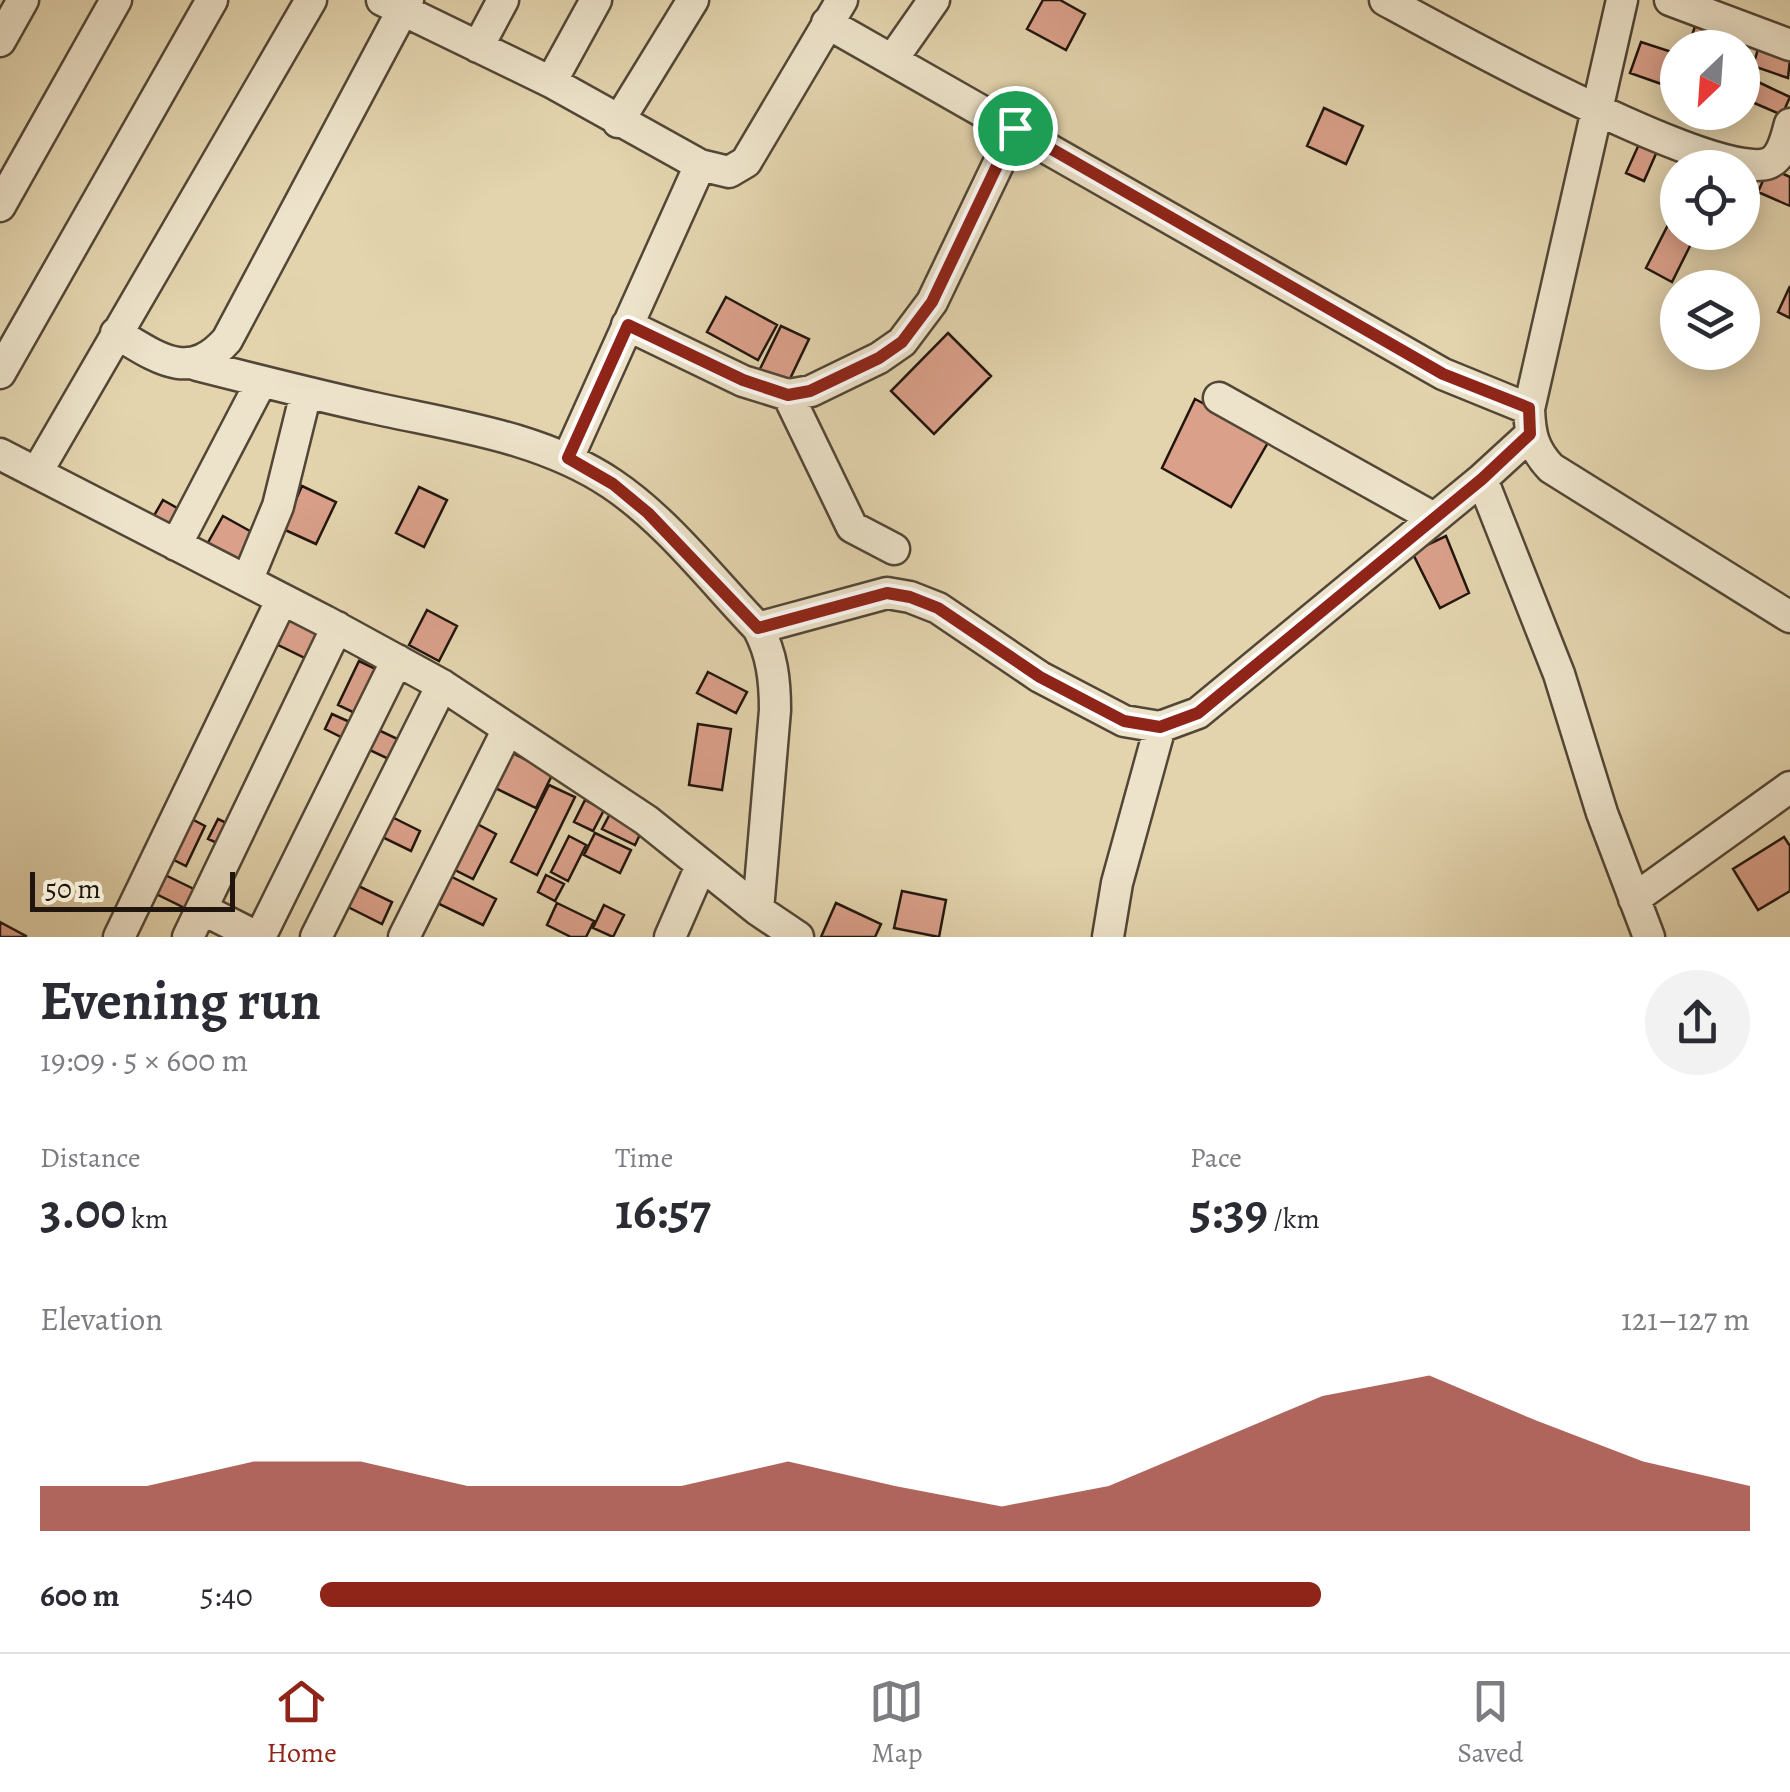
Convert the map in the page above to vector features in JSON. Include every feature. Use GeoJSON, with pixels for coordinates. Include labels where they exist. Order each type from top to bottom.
{"type":"FeatureCollection","features":[{"type":"Feature","properties":{"kind":"street"},"geometry":{"type":"LineString","coordinates":[[0,41],[24,0]]}},
{"type":"Feature","properties":{"kind":"street"},"geometry":{"type":"LineString","coordinates":[[0,206],[116,0]]}},
{"type":"Feature","properties":{"kind":"street"},"geometry":{"type":"LineString","coordinates":[[0,373],[212,0]]}},
{"type":"Feature","properties":{"kind":"street"},"geometry":{"type":"LineString","coordinates":[[37,472],[310,0]]}},
{"type":"Feature","properties":{"kind":"street"},"geometry":{"type":"LineString","coordinates":[[478,46],[503,0]]}},
{"type":"Feature","properties":{"kind":"street"},"geometry":{"type":"LineString","coordinates":[[551,82],[596,0]]}},
{"type":"Feature","properties":{"kind":"street"},"geometry":{"type":"LineString","coordinates":[[618,122],[693,0]]}},
{"type":"Feature","properties":{"kind":"street"},"geometry":{"type":"LineString","coordinates":[[892,60],[934,0]]}},
{"type":"Feature","properties":{"kind":"street"},"geometry":{"type":"LineString","coordinates":[[1384,0],[1596,110],[1723,160],[1749,167],[1767,164],[1776,159],[1788,138]]}},
{"type":"Feature","properties":{"kind":"street"},"geometry":{"type":"LineString","coordinates":[[1670,0],[1790,44]]}},
{"type":"Feature","properties":{"kind":"street"},"geometry":{"type":"LineString","coordinates":[[197,364],[227,340],[398,3],[551,82],[700,166],[729,172],[746,162],[834,12],[892,60],[1530,422]]}},
{"type":"Feature","properties":{"kind":"street"},"geometry":{"type":"LineString","coordinates":[[1615,3],[1530,422],[1537,454],[1551,468],[1790,617]]}},
{"type":"Feature","properties":{"kind":"street"},"geometry":{"type":"LineString","coordinates":[[628,325],[743,380],[788,395],[810,391],[879,358],[902,342],[932,302],[1015,128]]}},
{"type":"Feature","properties":{"kind":"street"},"geometry":{"type":"LineString","coordinates":[[568,458],[700,166]]}},
{"type":"Feature","properties":{"kind":"street"},"geometry":{"type":"LineString","coordinates":[[116,334],[150,353],[180,363],[516,440],[568,458],[613,484],[648,513],[758,628],[768,646],[775,710],[758,910]]}},
{"type":"Feature","properties":{"kind":"street"},"geometry":{"type":"LineString","coordinates":[[176,545],[260,382]]}},
{"type":"Feature","properties":{"kind":"street"},"geometry":{"type":"LineString","coordinates":[[248,581],[278,506],[306,394]]}},
{"type":"Feature","properties":{"kind":"street"},"geometry":{"type":"LineString","coordinates":[[788,395],[852,527],[894,549]]}},
{"type":"Feature","properties":{"kind":"street"},"geometry":{"type":"LineString","coordinates":[[1219,398],[1434,518]]}},
{"type":"Feature","properties":{"kind":"street"},"geometry":{"type":"LineString","coordinates":[[758,628],[887,593],[910,597],[938,608],[1040,677],[1097,708],[1124,721],[1160,727],[1198,713],[1482,479],[1530,422]]}},
{"type":"Feature","properties":{"kind":"street"},"geometry":{"type":"LineString","coordinates":[[0,454],[442,685],[646,820],[758,910],[798,937]]}},
{"type":"Feature","properties":{"kind":"street"},"geometry":{"type":"LineString","coordinates":[[1482,479],[1560,674],[1602,813],[1649,937]]}},
{"type":"Feature","properties":{"kind":"street"},"geometry":{"type":"LineString","coordinates":[[118,937],[282,599]]}},
{"type":"Feature","properties":{"kind":"street"},"geometry":{"type":"LineString","coordinates":[[188,937],[337,628]]}},
{"type":"Feature","properties":{"kind":"street"},"geometry":{"type":"LineString","coordinates":[[202,909],[258,937],[398,660]]}},
{"type":"Feature","properties":{"kind":"street"},"geometry":{"type":"LineString","coordinates":[[316,937],[442,685]]}},
{"type":"Feature","properties":{"kind":"street"},"geometry":{"type":"LineString","coordinates":[[1108,937],[1117,883],[1160,727]]}},
{"type":"Feature","properties":{"kind":"street"},"geometry":{"type":"LineString","coordinates":[[404,937],[508,729]]}},
{"type":"Feature","properties":{"kind":"street"},"geometry":{"type":"LineString","coordinates":[[1634,899],[1790,787]]}},
{"type":"Feature","properties":{"kind":"street"},"geometry":{"type":"LineString","coordinates":[[670,937],[701,866]]}},
{"type":"Feature","properties":{"kind":"building"},"geometry":{"type":"Polygon","coordinates":[[[1043,0],[1060,0],[1085,14],[1066,50],[1027,29],[1043,0]]]}},
{"type":"Feature","properties":{"kind":"building"},"geometry":{"type":"Polygon","coordinates":[[[1696,23],[1717,30],[1694,30],[1696,23]]]}},
{"type":"Feature","properties":{"kind":"building"},"geometry":{"type":"Polygon","coordinates":[[[1641,42],[1660,48],[1660,84],[1630,73],[1641,42]]]}},
{"type":"Feature","properties":{"kind":"building"},"geometry":{"type":"Polygon","coordinates":[[[1760,50],[1790,60],[1788,78],[1760,68],[1760,50]]]}},
{"type":"Feature","properties":{"kind":"building"},"geometry":{"type":"Polygon","coordinates":[[[1760,83],[1790,97],[1782,115],[1760,105],[1760,83]]]}},
{"type":"Feature","properties":{"kind":"building"},"geometry":{"type":"Polygon","coordinates":[[[1324,108],[1363,126],[1346,164],[1307,146],[1324,108]]]}},
{"type":"Feature","properties":{"kind":"building"},"geometry":{"type":"Polygon","coordinates":[[[1644,133],[1662,140],[1644,181],[1626,173],[1644,133]]]}},
{"type":"Feature","properties":{"kind":"building"},"geometry":{"type":"Polygon","coordinates":[[[1769,167],[1790,177],[1790,206],[1760,193],[1769,167]]]}},
{"type":"Feature","properties":{"kind":"building"},"geometry":{"type":"Polygon","coordinates":[[[1660,241],[1660,250],[1688,250],[1678,270],[1660,270],[1660,276],[1646,268],[1660,241]]]}},
{"type":"Feature","properties":{"kind":"building"},"geometry":{"type":"Polygon","coordinates":[[[1790,286],[1790,318],[1778,312],[1790,286]]]}},
{"type":"Feature","properties":{"kind":"building"},"geometry":{"type":"Polygon","coordinates":[[[726,297],[777,325],[758,360],[707,332],[726,297]]]}},
{"type":"Feature","properties":{"kind":"building"},"geometry":{"type":"Polygon","coordinates":[[[781,326],[809,339],[787,385],[759,371],[781,326]]]}},
{"type":"Feature","properties":{"kind":"building"},"geometry":{"type":"Polygon","coordinates":[[[948,333],[991,376],[934,434],[891,391],[948,333]]]}},
{"type":"Feature","properties":{"kind":"building"},"geometry":{"type":"Polygon","coordinates":[[[1195,399],[1270,439],[1231,507],[1162,468],[1195,399]]]}},
{"type":"Feature","properties":{"kind":"building"},"geometry":{"type":"Polygon","coordinates":[[[302,486],[336,502],[316,544],[283,529],[302,486]]]}},
{"type":"Feature","properties":{"kind":"building"},"geometry":{"type":"Polygon","coordinates":[[[419,487],[447,500],[424,547],[396,533],[419,487]]]}},
{"type":"Feature","properties":{"kind":"building"},"geometry":{"type":"Polygon","coordinates":[[[163,500],[186,513],[176,532],[152,519],[163,500]]]}},
{"type":"Feature","properties":{"kind":"building"},"geometry":{"type":"Polygon","coordinates":[[[223,516],[259,536],[243,566],[206,546],[223,516]]]}},
{"type":"Feature","properties":{"kind":"building"},"geometry":{"type":"Polygon","coordinates":[[[1446,536],[1469,593],[1440,608],[1412,552],[1446,536]]]}},
{"type":"Feature","properties":{"kind":"building"},"geometry":{"type":"Polygon","coordinates":[[[287,608],[325,626],[309,660],[270,641],[287,608]]]}},
{"type":"Feature","properties":{"kind":"building"},"geometry":{"type":"Polygon","coordinates":[[[427,610],[457,626],[439,661],[409,645],[427,610]]]}},
{"type":"Feature","properties":{"kind":"building"},"geometry":{"type":"Polygon","coordinates":[[[359,661],[380,671],[359,715],[338,705],[359,661]]]}},
{"type":"Feature","properties":{"kind":"building"},"geometry":{"type":"Polygon","coordinates":[[[708,672],[747,692],[736,713],[697,693],[708,672]]]}},
{"type":"Feature","properties":{"kind":"building"},"geometry":{"type":"Polygon","coordinates":[[[332,714],[352,723],[345,739],[325,729],[332,714]]]}},
{"type":"Feature","properties":{"kind":"building"},"geometry":{"type":"Polygon","coordinates":[[[698,724],[731,729],[722,790],[689,785],[698,724]]]}},
{"type":"Feature","properties":{"kind":"building"},"geometry":{"type":"Polygon","coordinates":[[[368,725],[406,743],[397,763],[359,745],[368,725]]]}},
{"type":"Feature","properties":{"kind":"building"},"geometry":{"type":"Polygon","coordinates":[[[500,747],[553,773],[536,808],[483,782],[500,747]]]}},
{"type":"Feature","properties":{"kind":"building"},"geometry":{"type":"Polygon","coordinates":[[[549,785],[575,797],[537,875],[511,862],[549,785]]]}},
{"type":"Feature","properties":{"kind":"building"},"geometry":{"type":"Polygon","coordinates":[[[585,800],[604,810],[593,831],[574,822],[585,800]]]}},
{"type":"Feature","properties":{"kind":"building"},"geometry":{"type":"Polygon","coordinates":[[[612,810],[644,826],[635,845],[602,829],[612,810]]]}},
{"type":"Feature","properties":{"kind":"building"},"geometry":{"type":"Polygon","coordinates":[[[182,814],[205,826],[186,866],[162,854],[182,814]]]}},
{"type":"Feature","properties":{"kind":"building"},"geometry":{"type":"Polygon","coordinates":[[[390,816],[420,831],[411,851],[380,836],[390,816]]]}},
{"type":"Feature","properties":{"kind":"building"},"geometry":{"type":"Polygon","coordinates":[[[466,818],[496,834],[473,879],[443,864],[466,818]]]}},
{"type":"Feature","properties":{"kind":"building"},"geometry":{"type":"Polygon","coordinates":[[[218,819],[235,827],[226,847],[208,839],[218,819]]]}},
{"type":"Feature","properties":{"kind":"building"},"geometry":{"type":"Polygon","coordinates":[[[595,833],[631,850],[620,873],[584,855],[595,833]]]}},
{"type":"Feature","properties":{"kind":"building"},"geometry":{"type":"Polygon","coordinates":[[[569,836],[586,845],[568,881],[551,872],[569,836]]]}},
{"type":"Feature","properties":{"kind":"building"},"geometry":{"type":"Polygon","coordinates":[[[1784,837],[1790,846],[1790,891],[1758,910],[1733,869],[1784,837]]]}},
{"type":"Feature","properties":{"kind":"building"},"geometry":{"type":"Polygon","coordinates":[[[157,871],[202,893],[193,912],[148,890],[157,871]]]}},
{"type":"Feature","properties":{"kind":"building"},"geometry":{"type":"Polygon","coordinates":[[[448,875],[496,899],[483,925],[435,902],[448,875]]]}},
{"type":"Feature","properties":{"kind":"building"},"geometry":{"type":"Polygon","coordinates":[[[546,875],[564,884],[555,901],[538,892],[546,875]]]}},
{"type":"Feature","properties":{"kind":"building"},"geometry":{"type":"Polygon","coordinates":[[[346,880],[392,902],[382,924],[336,901],[346,880]]]}},
{"type":"Feature","properties":{"kind":"building"},"geometry":{"type":"Polygon","coordinates":[[[902,891],[946,900],[939,937],[894,928],[902,891]]]}},
{"type":"Feature","properties":{"kind":"building"},"geometry":{"type":"Polygon","coordinates":[[[557,903],[594,921],[586,937],[571,937],[547,925],[557,903]]]}},
{"type":"Feature","properties":{"kind":"building"},"geometry":{"type":"Polygon","coordinates":[[[836,903],[881,924],[875,937],[821,937],[836,903]]]}},
{"type":"Feature","properties":{"kind":"building"},"geometry":{"type":"Polygon","coordinates":[[[604,905],[624,915],[613,937],[593,928],[604,905]]]}},
{"type":"Feature","properties":{"kind":"building"},"geometry":{"type":"Polygon","coordinates":[[[0,922],[26,936],[26,937],[0,937],[0,922]]]}},
{"type":"Feature","properties":{"kind":"route"},"geometry":{"type":"LineString","coordinates":[[1015,128],[1443,374],[1529,408],[1530,434],[1482,479],[1198,713],[1160,727],[1124,721],[1097,708],[1040,677],[938,608],[910,597],[887,593],[758,628],[648,513],[613,484],[568,458],[628,325],[743,380],[788,395],[810,391],[879,358],[902,342],[932,302],[1015,128]]}}]}
